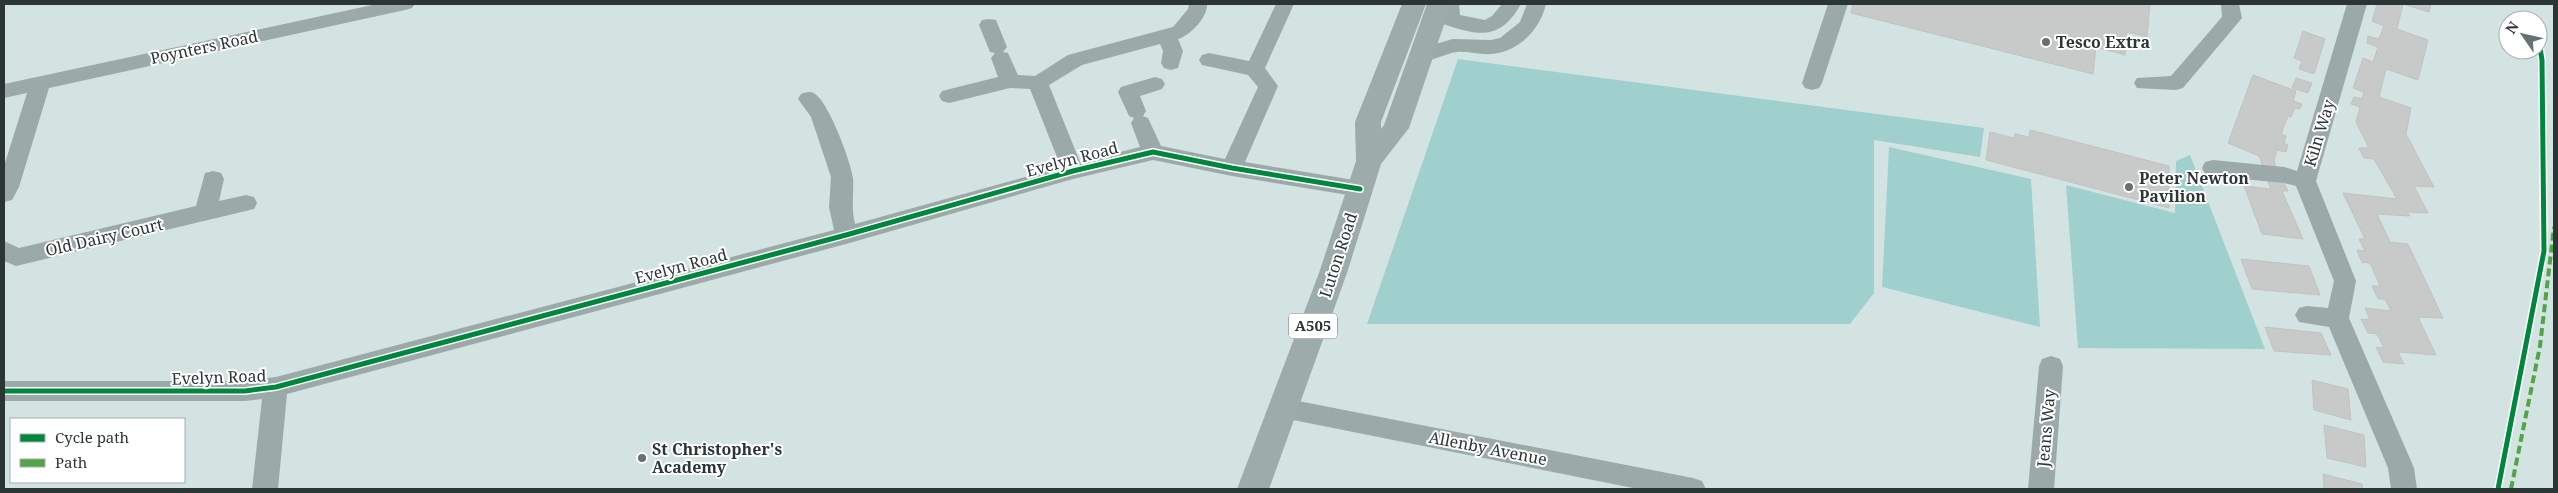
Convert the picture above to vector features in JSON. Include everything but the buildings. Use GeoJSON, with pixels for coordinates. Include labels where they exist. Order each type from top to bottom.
{"type":"FeatureCollection","features":[{"type":"Feature","properties":{"kind":"main road","name":"Luton Road"},"geometry":{"type":"LineString","coordinates":[[1370,161],[1368,122],[1414,4]]}},
{"type":"Feature","properties":{"kind":"main road","name":"Luton Road"},"geometry":{"type":"LineString","coordinates":[[1253,489],[1333,273],[1370,161],[1396,128],[1439,4]]}},
{"type":"Feature","properties":{"kind":"street","name":"Poynters Road"},"geometry":{"type":"LineString","coordinates":[[4,91],[405,4]]}},
{"type":"Feature","properties":{"kind":"street"},"geometry":{"type":"LineString","coordinates":[[949,96],[1010,82],[1038,83],[1075,60],[1173,34],[1198,10],[1198,4]]}},
{"type":"Feature","properties":{"kind":"street"},"geometry":{"type":"LineString","coordinates":[[1255,69],[1285,4]]}},
{"type":"Feature","properties":{"kind":"street"},"geometry":{"type":"LineString","coordinates":[[1450,4],[1450,19],[1472,27],[1490,27],[1504,18],[1511,4]]}},
{"type":"Feature","properties":{"kind":"street"},"geometry":{"type":"LineString","coordinates":[[1422,55],[1462,44],[1491,47],[1508,43],[1523,31],[1535,10],[1536,4]]}},
{"type":"Feature","properties":{"kind":"street"},"geometry":{"type":"LineString","coordinates":[[1812,83],[1838,4]]}},
{"type":"Feature","properties":{"kind":"street"},"geometry":{"type":"LineString","coordinates":[[2144,83],[2176,83],[2232,18],[2230,4]]}},
{"type":"Feature","properties":{"kind":"street","name":"Kiln Way"},"geometry":{"type":"LineString","coordinates":[[2337,318],[2344,281],[2304,180],[2357,4]]}},
{"type":"Feature","properties":{"kind":"street"},"geometry":{"type":"LineString","coordinates":[[990,25],[1010,82]]}},
{"type":"Feature","properties":{"kind":"street"},"geometry":{"type":"LineString","coordinates":[[1171,63],[1173,34]]}},
{"type":"Feature","properties":{"kind":"street"},"geometry":{"type":"LineString","coordinates":[[1209,60],[1255,69],[1268,86],[1232,168]]}},
{"type":"Feature","properties":{"kind":"street"},"geometry":{"type":"LineString","coordinates":[[4,194],[40,83]]}},
{"type":"Feature","properties":{"kind":"street"},"geometry":{"type":"LineString","coordinates":[[1038,83],[1073,171]]}},
{"type":"Feature","properties":{"kind":"street"},"geometry":{"type":"LineString","coordinates":[[1153,152],[1128,92],[1155,84]]}},
{"type":"Feature","properties":{"kind":"street"},"geometry":{"type":"LineString","coordinates":[[808,99],[822,115],[842,178],[840,207],[846,235]]}},
{"type":"Feature","properties":{"kind":"street","name":"Evelyn Road"},"geometry":{"type":"LineString","coordinates":[[4,391],[245,391],[276,388],[846,235],[1073,171],[1153,152],[1360,190]]}},
{"type":"Feature","properties":{"kind":"street"},"geometry":{"type":"LineString","coordinates":[[2213,168],[2284,175],[2304,180]]}},
{"type":"Feature","properties":{"kind":"street"},"geometry":{"type":"LineString","coordinates":[[206,212],[213,179]]}},
{"type":"Feature","properties":{"kind":"street","name":"Old Dairy Court"},"geometry":{"type":"LineString","coordinates":[[4,250],[16,258],[246,203]]}},
{"type":"Feature","properties":{"kind":"street"},"geometry":{"type":"LineString","coordinates":[[2307,315],[2337,318],[2401,468],[2404,489]]}},
{"type":"Feature","properties":{"kind":"street","name":"Jeans Way"},"geometry":{"type":"LineString","coordinates":[[2041,489],[2051,366]]}},
{"type":"Feature","properties":{"kind":"street"},"geometry":{"type":"LineString","coordinates":[[265,489],[276,388]]}},
{"type":"Feature","properties":{"kind":"street","name":"Allenby Avenue"},"geometry":{"type":"LineString","coordinates":[[1283,408],[1693,489]]}},
{"type":"Feature","properties":{"kind":"shaded area"},"geometry":{"type":"Polygon","coordinates":[[[1458,59],[1984,128],[1980,157],[1874,140],[1874,293],[1850,324],[1367,324],[1458,59]]]}},
{"type":"Feature","properties":{"kind":"shaded area"},"geometry":{"type":"Polygon","coordinates":[[[1889,147],[2031,179],[2040,327],[1882,287],[1889,147]]]}},
{"type":"Feature","properties":{"kind":"shaded area"},"geometry":{"type":"Polygon","coordinates":[[[2190,155],[2265,349],[2078,348],[2066,185],[2175,213],[2176,161],[2190,155]]]}},
{"type":"Feature","properties":{"kind":"marked path"},"geometry":{"type":"LineString","coordinates":[[2511,489],[2540,346],[2554,227]]}},
{"type":"Feature","properties":{"kind":"cycle path"},"geometry":{"type":"LineString","coordinates":[[2498,489],[2544,251],[2542,60]]}},
{"type":"Feature","properties":{"kind":"cycle path"},"geometry":{"type":"LineString","coordinates":[[4,391],[245,391],[276,387],[846,235],[1073,171],[1153,152],[1232,168],[1360,189]]}},
{"type":"Feature","properties":{"kind":"place","name":"Tesco Extra"},"geometry":{"type":"Point","coordinates":[2046,42]}},
{"type":"Feature","properties":{"kind":"place","name":"Peter Newton Pavilion"},"geometry":{"type":"Point","coordinates":[2129,187]}},
{"type":"Feature","properties":{"kind":"place","name":"St Christopher's Academy"},"geometry":{"type":"Point","coordinates":[642,458]}}]}
